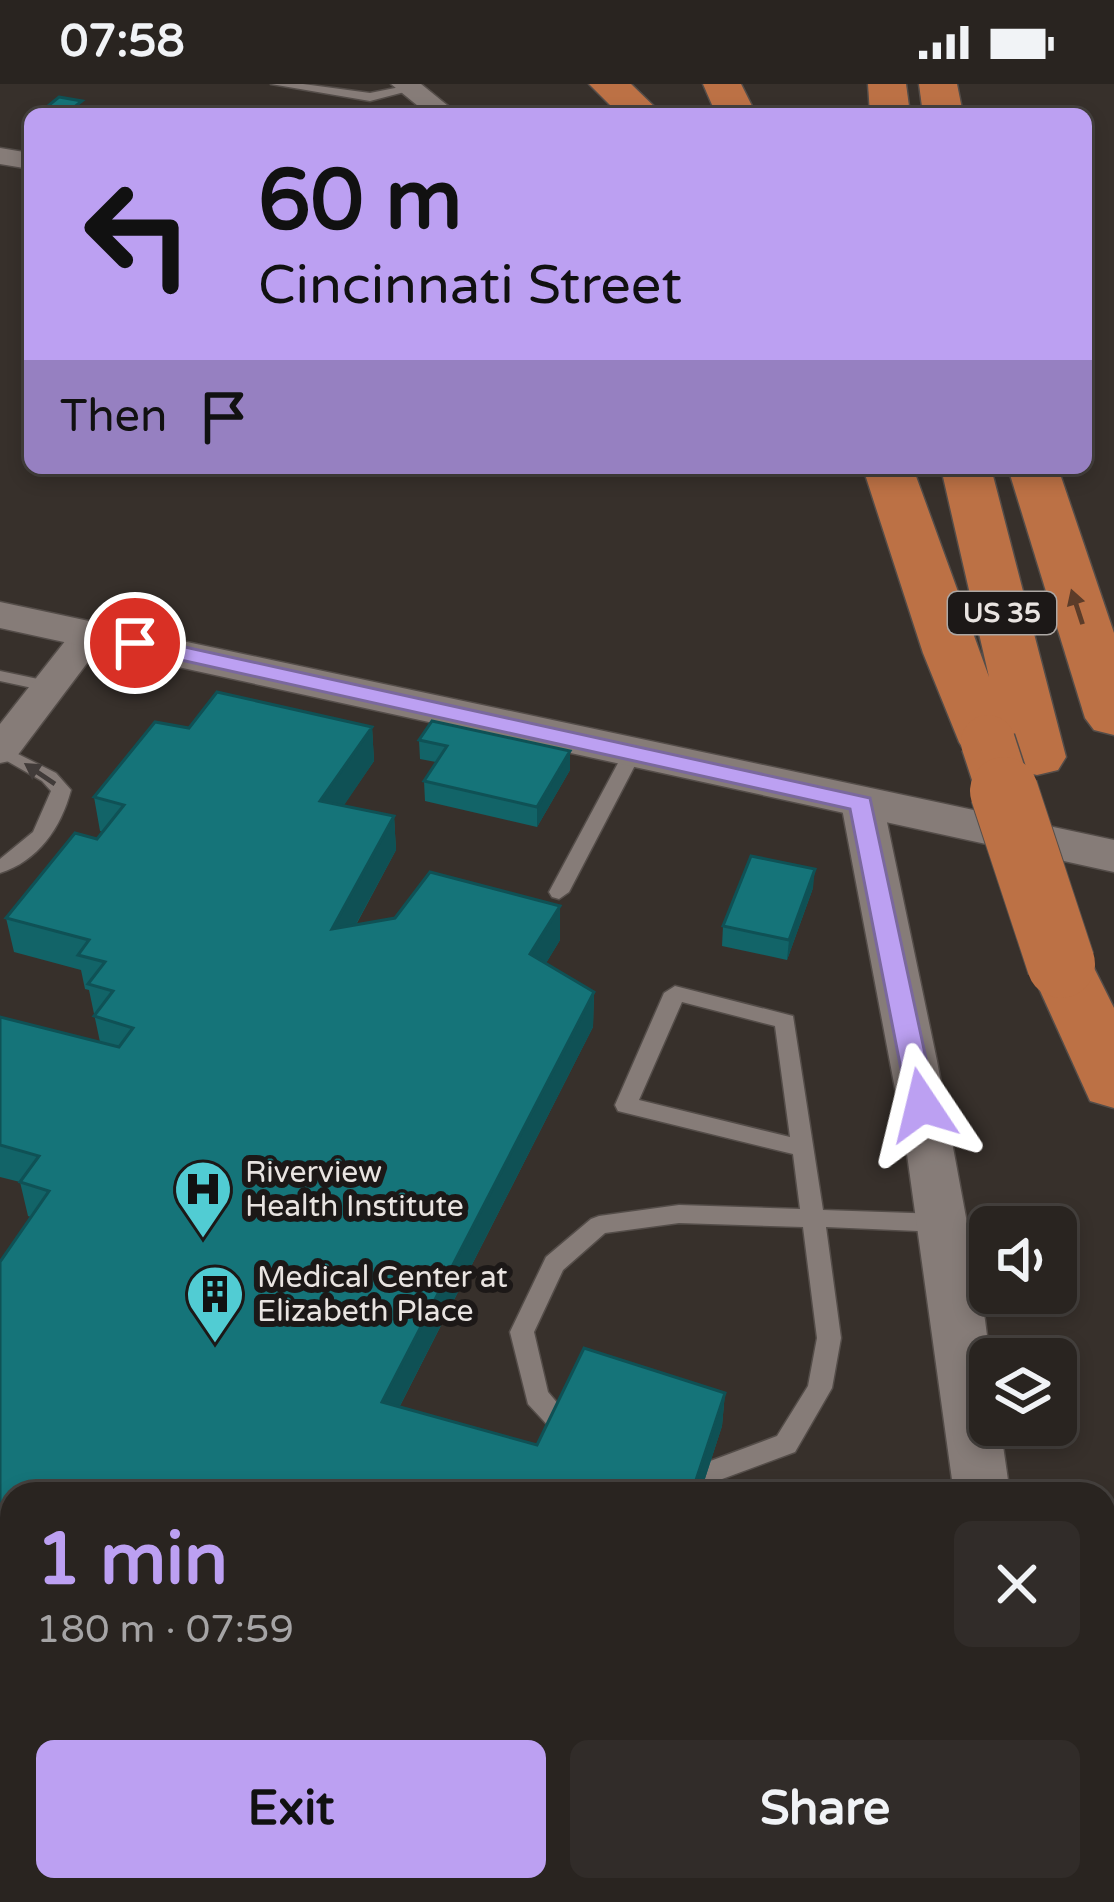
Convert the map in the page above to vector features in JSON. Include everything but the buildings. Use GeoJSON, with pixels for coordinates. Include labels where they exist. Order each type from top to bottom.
{"type":"FeatureCollection","features":[{"type":"Feature","properties":{"kind":"highway"},"geometry":{"type":"LineString","coordinates":[[608,84],[635,108]]}},
{"type":"Feature","properties":{"kind":"highway","name":"US 35"},"geometry":{"type":"LineString","coordinates":[[967,474],[1013,750],[1078,965],[1114,1039]]}},
{"type":"Feature","properties":{"kind":"highway","name":"US 35"},"geometry":{"type":"LineString","coordinates":[[1036,474],[1114,718]]}},
{"type":"Feature","properties":{"kind":"highway"},"geometry":{"type":"LineString","coordinates":[[887,480],[1013,750]]}},
{"type":"Feature","properties":{"kind":"highway"},"geometry":{"type":"LineString","coordinates":[[1078,965],[1114,1083]]}},
{"type":"Feature","properties":{"kind":"street"},"geometry":{"type":"LineString","coordinates":[[407,86],[437,108]]}},
{"type":"Feature","properties":{"kind":"street"},"geometry":{"type":"LineString","coordinates":[[0,615],[1114,856]]}},
{"type":"Feature","properties":{"kind":"street"},"geometry":{"type":"LineString","coordinates":[[0,751],[90,634]]}},
{"type":"Feature","properties":{"kind":"street"},"geometry":{"type":"LineString","coordinates":[[862,803],[945,1244],[980,1482]]}},
{"type":"Feature","properties":{"kind":"lane"},"geometry":{"type":"LineString","coordinates":[[277,84],[370,97],[407,86]]}},
{"type":"Feature","properties":{"kind":"lane"},"geometry":{"type":"LineString","coordinates":[[0,676],[51,688]]}},
{"type":"Feature","properties":{"kind":"lane"},"geometry":{"type":"LineString","coordinates":[[559,892],[634,750]]}},
{"type":"Feature","properties":{"kind":"lane"},"geometry":{"type":"LineString","coordinates":[[0,751],[49,777],[62,790],[57,812],[34,843],[0,867]]}},
{"type":"Feature","properties":{"kind":"lane"},"geometry":{"type":"LineString","coordinates":[[706,1474],[786,1444],[820,1388],[829,1338],[813,1218],[785,1021],[676,993],[626,1105],[803,1148]]}},
{"type":"Feature","properties":{"kind":"lane"},"geometry":{"type":"LineString","coordinates":[[563,1425],[537,1397],[522,1332],[554,1264],[599,1225],[679,1214],[813,1218],[945,1244]]}},
{"type":"Feature","properties":{"kind":"place","name":"Riverview Health Institute"},"geometry":{"type":"Point","coordinates":[203,1240]}},
{"type":"Feature","properties":{"kind":"place","name":"Medical Center at Elizabeth Place"},"geometry":{"type":"Point","coordinates":[215,1345]}},
{"type":"Feature","properties":{"kind":"route"},"geometry":{"type":"LineString","coordinates":[[135,643],[862,803],[922,1105]]}}]}
